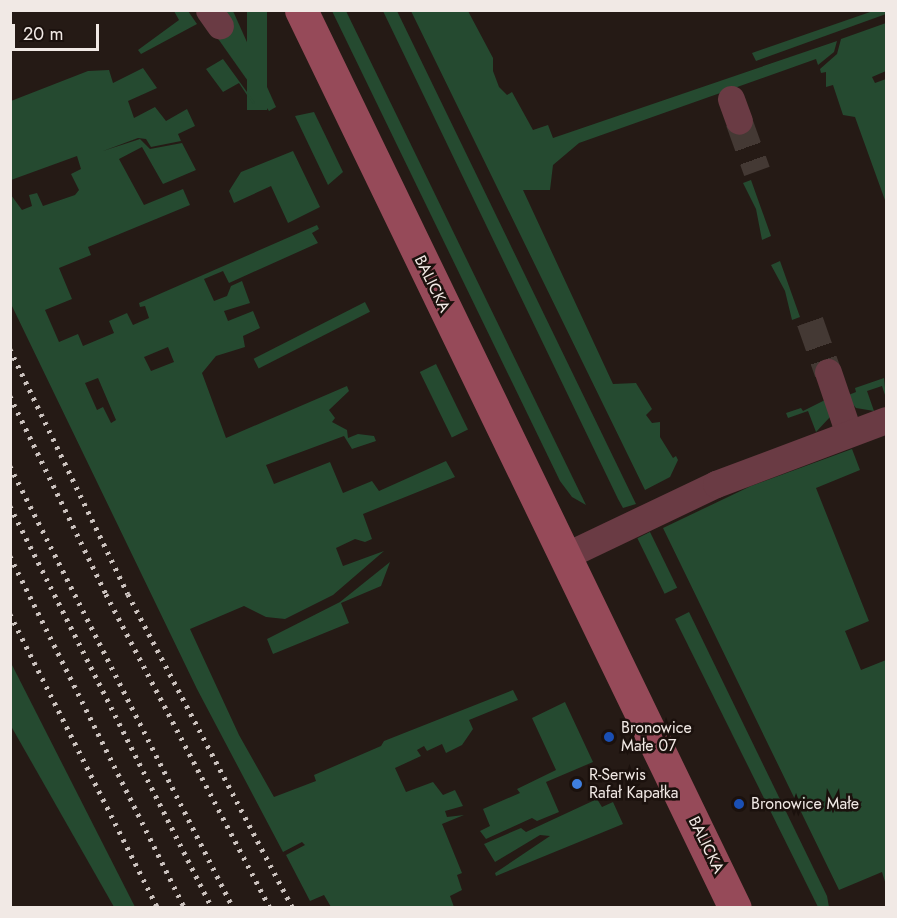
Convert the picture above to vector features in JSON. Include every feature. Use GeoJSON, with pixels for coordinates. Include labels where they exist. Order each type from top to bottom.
{"type":"FeatureCollection","features":[{"type":"Feature","properties":{"kind":"street","name":"BALICKA"},"geometry":{"type":"LineString","coordinates":[[301,10],[735,908]]}},
{"type":"Feature","properties":{"kind":"street"},"geometry":{"type":"LineString","coordinates":[[828,372],[849,434]]}},
{"type":"Feature","properties":{"kind":"street"},"geometry":{"type":"LineString","coordinates":[[566,556],[716,484],[886,420]]}},
{"type":"Feature","properties":{"kind":"green space"},"geometry":{"type":"Polygon","coordinates":[[[174,11],[188,11],[197,24],[141,54],[138,50],[179,20],[174,11]]]}},
{"type":"Feature","properties":{"kind":"green space"},"geometry":{"type":"Polygon","coordinates":[[[225,11],[233,11],[276,107],[269,111],[214,33],[225,11]]]}},
{"type":"Feature","properties":{"kind":"green space"},"geometry":{"type":"Polygon","coordinates":[[[247,11],[267,11],[267,110],[247,110],[247,11]]]}},
{"type":"Feature","properties":{"kind":"green space"},"geometry":{"type":"Polygon","coordinates":[[[332,11],[346,11],[586,505],[572,497],[560,481],[332,11]]]}},
{"type":"Feature","properties":{"kind":"green space"},"geometry":{"type":"Polygon","coordinates":[[[383,11],[397,11],[636,504],[623,508],[618,499],[383,11]]]}},
{"type":"Feature","properties":{"kind":"green space"},"geometry":{"type":"Polygon","coordinates":[[[411,11],[468,11],[493,58],[493,71],[499,87],[507,95],[512,92],[533,130],[548,125],[553,138],[837,41],[834,52],[818,65],[816,59],[579,143],[553,165],[550,190],[523,190],[613,384],[636,383],[652,409],[646,415],[652,423],[660,422],[660,437],[673,458],[676,456],[678,460],[670,477],[645,490],[411,11]]]}},
{"type":"Feature","properties":{"kind":"green space"},"geometry":{"type":"Polygon","coordinates":[[[873,11],[886,11],[886,14],[756,61],[752,53],[873,11]]]}},
{"type":"Feature","properties":{"kind":"green space"},"geometry":{"type":"Polygon","coordinates":[[[886,23],[886,71],[872,77],[875,83],[886,79],[886,203],[855,117],[843,115],[833,85],[826,87],[826,72],[821,73],[820,69],[837,54],[841,39],[886,23]]]}},
{"type":"Feature","properties":{"kind":"green space"},"geometry":{"type":"Polygon","coordinates":[[[223,59],[255,103],[253,104],[239,83],[223,92],[206,69],[223,59]]]}},
{"type":"Feature","properties":{"kind":"green space"},"geometry":{"type":"Polygon","coordinates":[[[143,68],[157,88],[128,101],[134,118],[155,107],[166,121],[187,109],[195,126],[178,134],[181,141],[151,147],[146,139],[138,138],[103,151],[140,139],[150,149],[182,143],[196,170],[163,184],[142,147],[119,159],[144,205],[183,189],[190,205],[88,247],[91,255],[59,268],[72,299],[45,310],[59,342],[78,334],[83,346],[114,333],[109,321],[127,313],[133,325],[149,318],[145,306],[140,307],[139,303],[317,225],[319,229],[312,233],[318,243],[229,283],[223,271],[204,279],[214,301],[227,296],[231,286],[242,281],[250,303],[224,311],[228,321],[253,311],[260,328],[243,336],[245,347],[216,356],[202,373],[226,438],[347,386],[349,391],[329,410],[335,418],[332,422],[347,430],[348,438],[358,434],[374,436],[376,441],[352,449],[344,436],[266,465],[274,484],[330,462],[343,493],[372,481],[379,491],[446,461],[455,477],[363,514],[372,539],[365,542],[355,539],[336,548],[343,566],[384,551],[333,595],[285,619],[266,617],[244,606],[190,629],[239,735],[274,797],[316,781],[314,775],[381,746],[384,741],[513,690],[518,700],[469,720],[473,729],[462,745],[446,753],[442,744],[427,751],[424,746],[417,750],[421,756],[395,768],[406,792],[433,782],[443,795],[455,790],[463,806],[445,811],[447,817],[464,815],[442,824],[462,873],[457,875],[462,890],[450,896],[454,907],[331,907],[324,895],[310,901],[286,855],[305,845],[302,842],[283,852],[197,689],[11,304],[11,195],[22,210],[32,206],[29,195],[37,193],[43,206],[75,195],[79,190],[71,174],[81,169],[77,156],[11,180],[11,101],[88,71],[109,70],[113,83],[143,68]],[[168,347],[144,357],[151,371],[174,362],[168,347]],[[98,378],[85,383],[97,410],[103,407],[111,423],[116,420],[98,378]]]}},
{"type":"Feature","properties":{"kind":"green space"},"geometry":{"type":"Polygon","coordinates":[[[314,112],[343,172],[328,185],[295,116],[314,112]]]}},
{"type":"Feature","properties":{"kind":"green space"},"geometry":{"type":"Polygon","coordinates":[[[293,151],[320,207],[288,223],[271,186],[234,203],[229,191],[241,172],[293,151]]]}},
{"type":"Feature","properties":{"kind":"green space"},"geometry":{"type":"Polygon","coordinates":[[[751,180],[771,236],[762,240],[756,209],[743,183],[751,180]]]}},
{"type":"Feature","properties":{"kind":"green space"},"geometry":{"type":"Polygon","coordinates":[[[780,261],[800,317],[792,320],[785,291],[771,265],[780,261]]]}},
{"type":"Feature","properties":{"kind":"green space"},"geometry":{"type":"Polygon","coordinates":[[[365,302],[370,312],[259,369],[254,359],[365,302]]]}},
{"type":"Feature","properties":{"kind":"green space"},"geometry":{"type":"Polygon","coordinates":[[[436,364],[468,430],[452,438],[420,372],[436,364]]]}},
{"type":"Feature","properties":{"kind":"green space"},"geometry":{"type":"Polygon","coordinates":[[[884,378],[886,398],[882,386],[867,391],[874,411],[856,408],[846,396],[856,392],[855,388],[884,378]]]}},
{"type":"Feature","properties":{"kind":"green space"},"geometry":{"type":"Polygon","coordinates":[[[829,398],[830,417],[816,432],[808,411],[788,418],[786,413],[801,408],[803,411],[829,398]]]}},
{"type":"Feature","properties":{"kind":"green space"},"geometry":{"type":"Polygon","coordinates":[[[852,449],[860,470],[816,488],[869,621],[845,631],[861,670],[886,660],[886,885],[882,872],[839,890],[663,528],[751,486],[852,449]]]}},
{"type":"Feature","properties":{"kind":"green space"},"geometry":{"type":"Polygon","coordinates":[[[650,532],[677,588],[665,594],[637,538],[650,532]]]}},
{"type":"Feature","properties":{"kind":"green space"},"geometry":{"type":"Polygon","coordinates":[[[390,562],[381,586],[341,603],[349,623],[273,654],[267,639],[340,602],[390,562]]]}},
{"type":"Feature","properties":{"kind":"green space"},"geometry":{"type":"Polygon","coordinates":[[[689,612],[827,896],[829,907],[818,907],[675,619],[689,612]]]}},
{"type":"Feature","properties":{"kind":"green space"},"geometry":{"type":"Polygon","coordinates":[[[11,663],[135,907],[114,907],[11,726],[11,663]]]}},
{"type":"Feature","properties":{"kind":"green space"},"geometry":{"type":"Polygon","coordinates":[[[565,702],[593,762],[546,782],[559,812],[537,821],[532,818],[486,839],[480,831],[490,826],[483,809],[520,793],[517,789],[556,770],[532,718],[565,702]]]}},
{"type":"Feature","properties":{"kind":"green space"},"geometry":{"type":"Polygon","coordinates":[[[597,799],[602,807],[613,802],[623,824],[496,876],[495,873],[550,836],[540,835],[495,862],[484,844],[521,828],[526,832],[597,799]]]}},
{"type":"Feature","properties":{"kind":"tunnel"},"geometry":{"type":"LineString","coordinates":[[739,121],[757,171]]}},
{"type":"Feature","properties":{"kind":"tunnel"},"geometry":{"type":"LineString","coordinates":[[810,321],[828,372]]}},
{"type":"Feature","properties":{"kind":"railway"},"geometry":{"type":"LineString","coordinates":[[10,349],[128,594],[293,908]]}},
{"type":"Feature","properties":{"kind":"railway"},"geometry":{"type":"LineString","coordinates":[[10,396],[106,594],[270,908]]}},
{"type":"Feature","properties":{"kind":"railway"},"geometry":{"type":"LineString","coordinates":[[10,466],[233,908]]}},
{"type":"Feature","properties":{"kind":"railway"},"geometry":{"type":"LineString","coordinates":[[10,506],[212,908]]}},
{"type":"Feature","properties":{"kind":"railway"},"geometry":{"type":"LineString","coordinates":[[10,556],[185,908]]}},
{"type":"Feature","properties":{"kind":"railway"},"geometry":{"type":"LineString","coordinates":[[10,614],[158,908]]}},
{"type":"Feature","properties":{"kind":"place","name":"Bronowice Małe 07"},"geometry":{"type":"Point","coordinates":[609,737]}},
{"type":"Feature","properties":{"kind":"place","name":"R-Serwis Rafał Kapałka"},"geometry":{"type":"Point","coordinates":[577,784]}},
{"type":"Feature","properties":{"kind":"place","name":"Bronowice Małe"},"geometry":{"type":"Point","coordinates":[739,804]}}]}
